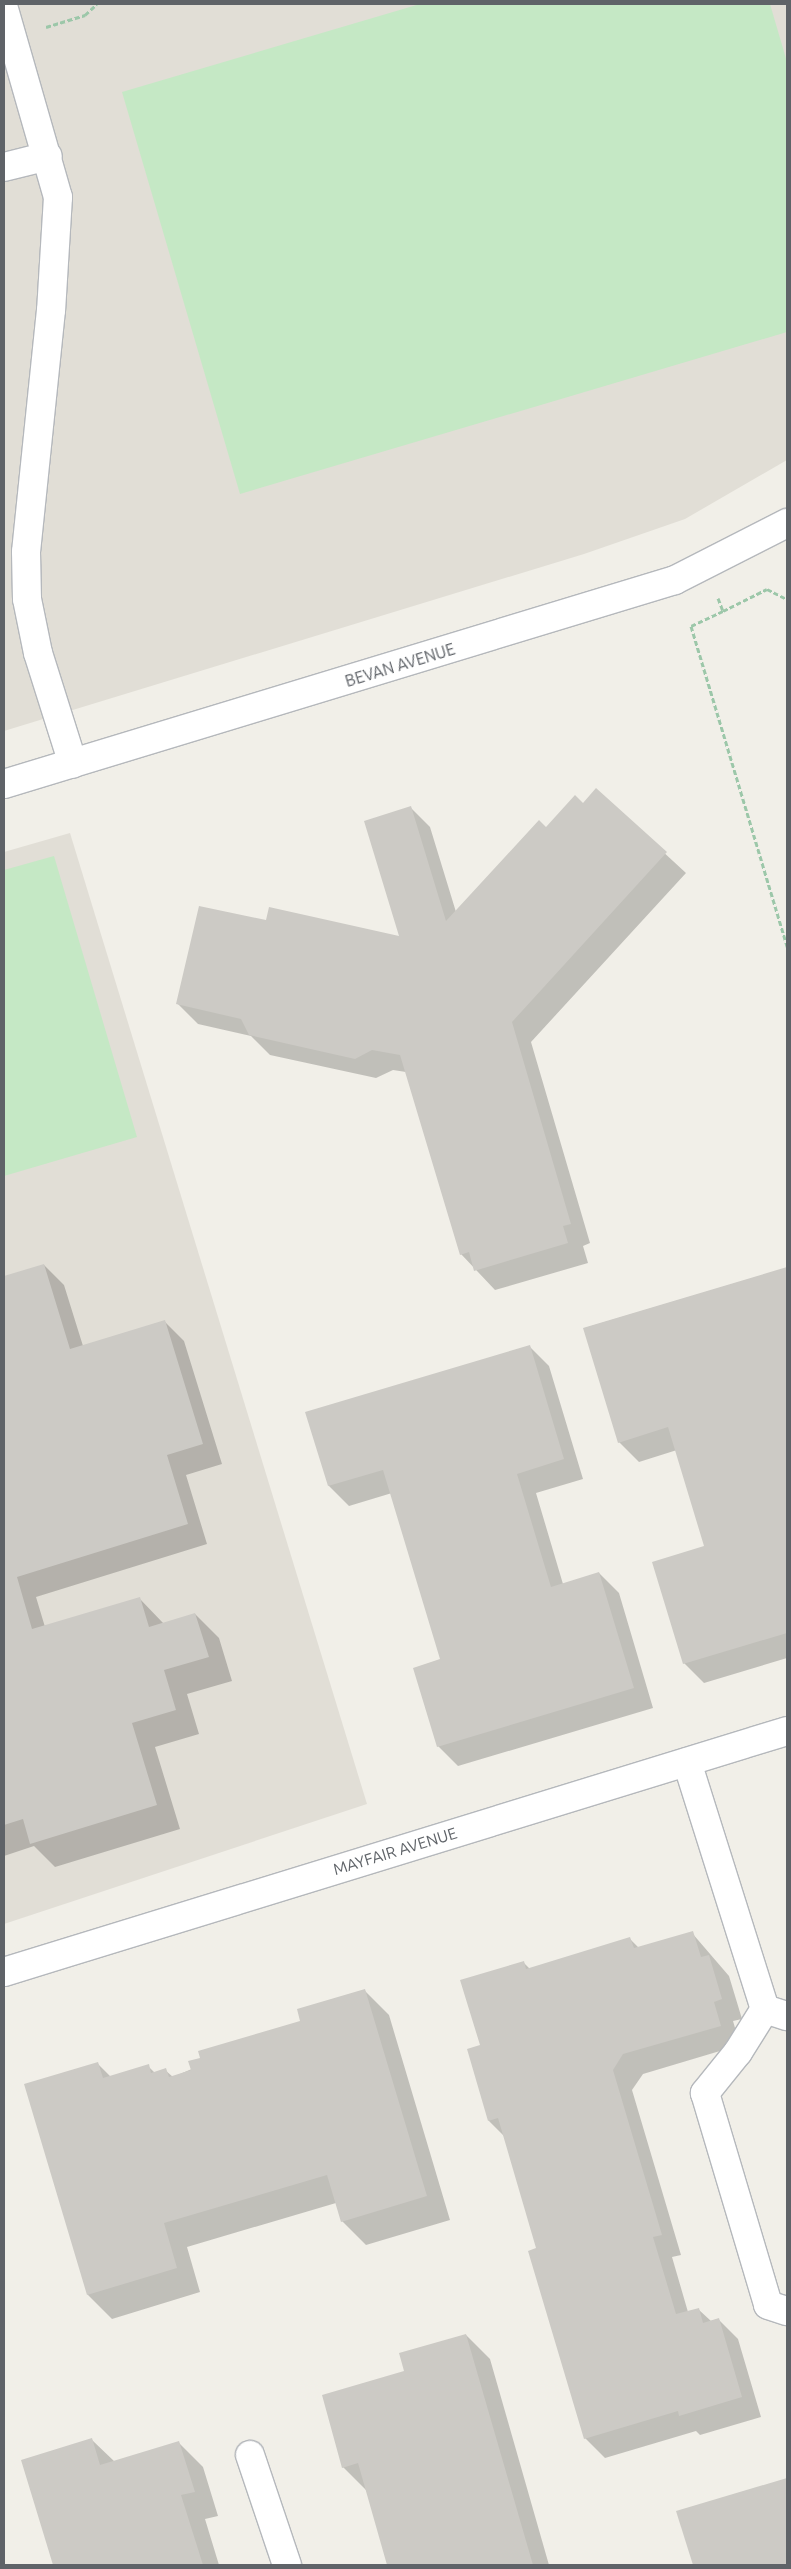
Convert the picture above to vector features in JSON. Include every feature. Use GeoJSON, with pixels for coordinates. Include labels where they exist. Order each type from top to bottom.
{"type":"FeatureCollection","features":[{"type":"Feature","properties":{"kind":"street"},"geometry":{"type":"LineString","coordinates":[[4,9],[48,156],[58,197],[51,310],[26,552],[27,599],[38,653],[73,764]]}},
{"type":"Feature","properties":{"kind":"street"},"geometry":{"type":"LineString","coordinates":[[4,167],[48,156]]}},
{"type":"Feature","properties":{"kind":"street","name":"BEVAN AVENUE"},"geometry":{"type":"LineString","coordinates":[[4,784],[546,621],[675,580],[707,566],[787,523]]}},
{"type":"Feature","properties":{"kind":"street","name":"MAYFAIR AVENUE"},"geometry":{"type":"LineString","coordinates":[[4,1972],[787,1731]]}},
{"type":"Feature","properties":{"kind":"street"},"geometry":{"type":"LineString","coordinates":[[687,1762],[776,2013],[738,2052],[704,2093],[768,2305],[787,2311]]}},
{"type":"Feature","properties":{"kind":"street"},"geometry":{"type":"LineString","coordinates":[[250,2455],[287,2565]]}},
{"type":"Feature","properties":{"kind":"path"},"geometry":{"type":"LineString","coordinates":[[12,37],[85,15],[97,4]]}},
{"type":"Feature","properties":{"kind":"path"},"geometry":{"type":"LineString","coordinates":[[707,566],[723,611]]}},
{"type":"Feature","properties":{"kind":"path"},"geometry":{"type":"LineString","coordinates":[[787,599],[768,589],[691,626],[787,947]]}},
{"type":"Feature","properties":{"kind":"shaded area"},"geometry":{"type":"Polygon","coordinates":[[[4,4],[787,4],[787,460],[685,519],[584,554],[4,731],[4,4]]]}},
{"type":"Feature","properties":{"kind":"shaded area"},"geometry":{"type":"Polygon","coordinates":[[[70,833],[367,1804],[4,1924],[4,852],[70,833]]]}},
{"type":"Feature","properties":{"kind":"green space"},"geometry":{"type":"Polygon","coordinates":[[[420,4],[770,4],[787,62],[787,332],[240,494],[122,92],[420,4]]]}},
{"type":"Feature","properties":{"kind":"green space"},"geometry":{"type":"Polygon","coordinates":[[[54,856],[137,1137],[4,1176],[4,870],[54,856]]]}},
{"type":"Feature","properties":{"kind":"building"},"geometry":{"type":"Polygon","coordinates":[[[596,788],[667,852],[512,1022],[571,1224],[563,1226],[568,1243],[474,1271],[469,1252],[460,1255],[400,1055],[372,1050],[355,1059],[249,1035],[241,1019],[176,1004],[199,906],[266,920],[269,907],[399,936],[364,821],[411,806],[446,921],[539,820],[546,827],[575,795],[583,803],[596,788]]]}},
{"type":"Feature","properties":{"kind":"building"},"geometry":{"type":"Polygon","coordinates":[[[44,1264],[70,1349],[165,1320],[203,1444],[167,1455],[188,1524],[17,1577],[32,1629],[140,1597],[149,1627],[195,1613],[209,1657],[164,1670],[176,1710],[132,1723],[157,1805],[30,1844],[23,1819],[4,1825],[4,1276],[44,1264]]]}},
{"type":"Feature","properties":{"kind":"building"},"geometry":{"type":"Polygon","coordinates":[[[787,1267],[787,1633],[683,1664],[652,1562],[704,1546],[668,1427],[618,1443],[583,1328],[787,1267]]]}},
{"type":"Feature","properties":{"kind":"building"},"geometry":{"type":"Polygon","coordinates":[[[530,1345],[564,1459],[517,1474],[551,1587],[599,1572],[634,1688],[437,1747],[413,1668],[440,1659],[383,1470],[328,1486],[305,1412],[530,1345]]]}},
{"type":"Feature","properties":{"kind":"building"},"geometry":{"type":"Polygon","coordinates":[[[693,1931],[701,1957],[709,1955],[722,1999],[714,2002],[721,2026],[623,2054],[613,2070],[662,2235],[653,2237],[676,2314],[699,2308],[703,2323],[719,2318],[742,2397],[679,2416],[678,2411],[584,2439],[528,2251],[536,2248],[498,2118],[488,2121],[467,2049],[480,2045],[460,1980],[524,1961],[526,1969],[630,1937],[634,1948],[693,1931]]]}},
{"type":"Feature","properties":{"kind":"building"},"geometry":{"type":"Polygon","coordinates":[[[365,1989],[427,2196],[341,2222],[327,2175],[164,2223],[177,2268],[87,2295],[24,2084],[98,2062],[103,2078],[149,2064],[151,2073],[166,2068],[169,2077],[191,2070],[188,2061],[200,2058],[198,2051],[300,2021],[297,2009],[365,1989]]]}},
{"type":"Feature","properties":{"kind":"building"},"geometry":{"type":"Polygon","coordinates":[[[466,2334],[533,2565],[387,2565],[358,2463],[342,2468],[322,2395],[404,2371],[399,2353],[466,2334]]]}},
{"type":"Feature","properties":{"kind":"building"},"geometry":{"type":"Polygon","coordinates":[[[92,2438],[100,2465],[179,2441],[195,2492],[181,2495],[203,2565],[53,2565],[21,2460],[92,2438]]]}},
{"type":"Feature","properties":{"kind":"building"},"geometry":{"type":"Polygon","coordinates":[[[787,2478],[787,2565],[693,2565],[676,2511],[787,2478]]]}}]}
